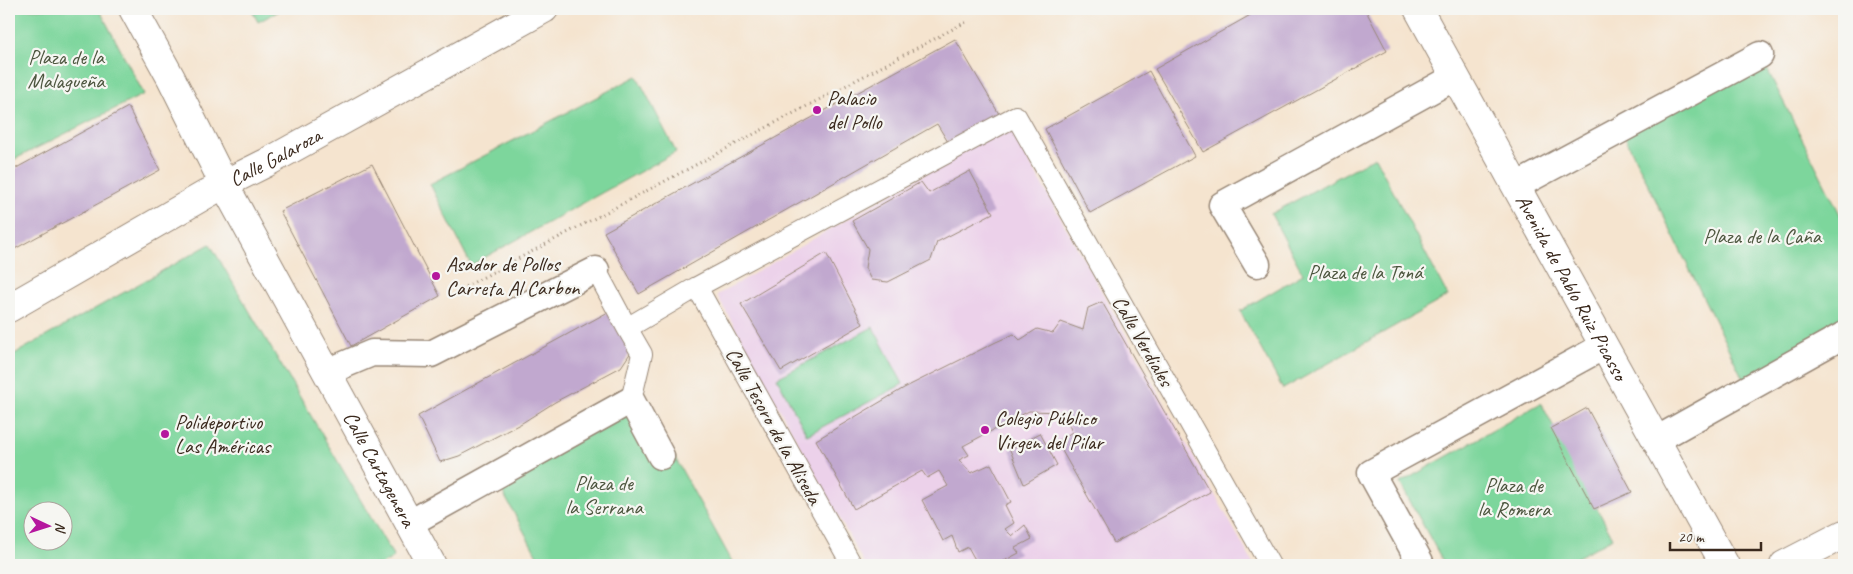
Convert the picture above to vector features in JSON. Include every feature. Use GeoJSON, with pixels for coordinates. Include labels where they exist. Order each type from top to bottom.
{"type":"FeatureCollection","features":[{"type":"Feature","properties":{"kind":"street","name":"Calle Cartagenera"},"geometry":{"type":"LineString","coordinates":[[133,9],[171,78],[224,184],[432,565]]}},
{"type":"Feature","properties":{"kind":"street","name":"Calle Galaroza"},"geometry":{"type":"LineString","coordinates":[[9,308],[224,184],[266,163],[544,9]]}},
{"type":"Feature","properties":{"kind":"street","name":"Avenida de Pablo Ruiz Picasso"},"geometry":{"type":"LineString","coordinates":[[1418,9],[1726,565]]}},
{"type":"Feature","properties":{"kind":"street"},"geometry":{"type":"LineString","coordinates":[[1516,186],[1760,55]]}},
{"type":"Feature","properties":{"kind":"street"},"geometry":{"type":"LineString","coordinates":[[1257,264],[1222,205],[1455,77]]}},
{"type":"Feature","properties":{"kind":"street","name":"Calle Verdiales"},"geometry":{"type":"LineString","coordinates":[[697,287],[1016,116],[1270,565]]}},
{"type":"Feature","properties":{"kind":"street"},"geometry":{"type":"LineString","coordinates":[[327,372],[372,353],[431,354],[596,270],[642,354],[631,400],[662,456]]}},
{"type":"Feature","properties":{"kind":"street"},"geometry":{"type":"LineString","coordinates":[[627,328],[697,287]]}},
{"type":"Feature","properties":{"kind":"street","name":"Calle Tesoro de la Aliseda"},"geometry":{"type":"LineString","coordinates":[[697,287],[852,565]]}},
{"type":"Feature","properties":{"kind":"street"},"geometry":{"type":"LineString","coordinates":[[1656,440],[1844,334]]}},
{"type":"Feature","properties":{"kind":"street"},"geometry":{"type":"LineString","coordinates":[[1420,562],[1371,473],[1604,346]]}},
{"type":"Feature","properties":{"kind":"street"},"geometry":{"type":"LineString","coordinates":[[410,523],[631,400]]}},
{"type":"Feature","properties":{"kind":"street"},"geometry":{"type":"LineString","coordinates":[[1784,565],[1844,534]]}},
{"type":"Feature","properties":{"kind":"path"},"geometry":{"type":"LineString","coordinates":[[461,289],[966,22]]}},
{"type":"Feature","properties":{"kind":"shaded area","name":"Colegio Público Virgen del Pilar"},"geometry":{"type":"Polygon","coordinates":[[[1009,125],[1254,565],[865,565],[717,295],[1009,125]]]}},
{"type":"Feature","properties":{"kind":"green space","name":"Plaza de la Malagueña"},"geometry":{"type":"Polygon","coordinates":[[[9,9],[99,9],[144,94],[9,162],[9,9]]]}},
{"type":"Feature","properties":{"kind":"green space"},"geometry":{"type":"Polygon","coordinates":[[[251,9],[283,9],[258,22],[251,9]]]}},
{"type":"Feature","properties":{"kind":"green space","name":"Plaza de la Caña"},"geometry":{"type":"Polygon","coordinates":[[[1760,55],[1844,222],[1844,335],[1748,389],[1621,129],[1760,55]]]}},
{"type":"Feature","properties":{"kind":"green space"},"geometry":{"type":"Polygon","coordinates":[[[637,76],[676,152],[471,265],[430,184],[637,76]]]}},
{"type":"Feature","properties":{"kind":"green space","name":"Plaza de la Toná"},"geometry":{"type":"Polygon","coordinates":[[[1375,157],[1448,296],[1283,389],[1240,311],[1303,274],[1271,214],[1375,157]]]}},
{"type":"Feature","properties":{"kind":"green space","name":"Polideportivo Las Américas"},"geometry":{"type":"Polygon","coordinates":[[[210,244],[394,557],[381,565],[9,565],[9,357],[210,244]]]}},
{"type":"Feature","properties":{"kind":"green space"},"geometry":{"type":"Polygon","coordinates":[[[873,327],[903,384],[807,435],[777,378],[873,327]]]}},
{"type":"Feature","properties":{"kind":"green space","name":"Plaza de la Serrana"},"geometry":{"type":"Polygon","coordinates":[[[631,400],[661,456],[674,456],[734,565],[542,565],[494,476],[631,400]]]}},
{"type":"Feature","properties":{"kind":"green space","name":"Plaza de la Romera"},"geometry":{"type":"Polygon","coordinates":[[[1541,403],[1613,538],[1563,565],[1445,565],[1400,483],[1541,403]]]}},
{"type":"Feature","properties":{"kind":"building"},"geometry":{"type":"Polygon","coordinates":[[[1261,9],[1365,9],[1387,51],[1203,152],[1155,69],[1261,9]]]}},
{"type":"Feature","properties":{"kind":"building"},"geometry":{"type":"Polygon","coordinates":[[[955,39],[1002,119],[951,147],[937,124],[639,294],[604,232],[955,39]]]}},
{"type":"Feature","properties":{"kind":"building"},"geometry":{"type":"Polygon","coordinates":[[[1149,71],[1195,156],[1090,213],[1045,129],[1149,71]]]}},
{"type":"Feature","properties":{"kind":"building"},"geometry":{"type":"Polygon","coordinates":[[[128,107],[160,170],[9,252],[9,172],[128,107]]]}},
{"type":"Feature","properties":{"kind":"building"},"geometry":{"type":"Polygon","coordinates":[[[372,164],[440,296],[351,346],[280,211],[372,164]]]}},
{"type":"Feature","properties":{"kind":"building"},"geometry":{"type":"Polygon","coordinates":[[[970,171],[993,213],[937,242],[931,260],[888,282],[871,280],[865,268],[868,249],[852,221],[921,182],[929,193],[970,171]]]}},
{"type":"Feature","properties":{"kind":"building"},"geometry":{"type":"Polygon","coordinates":[[[826,253],[863,324],[781,371],[741,304],[826,253]]]}},
{"type":"Feature","properties":{"kind":"building"},"geometry":{"type":"Polygon","coordinates":[[[1102,302],[1210,492],[1114,543],[1057,442],[1072,432],[1063,412],[1029,411],[963,446],[969,455],[959,460],[971,473],[991,464],[1011,502],[1005,505],[1014,523],[1005,529],[1012,536],[1025,525],[1032,539],[1015,548],[1019,553],[996,565],[978,565],[968,547],[958,552],[952,536],[943,541],[922,500],[948,486],[939,471],[927,478],[922,471],[854,509],[816,440],[904,388],[1014,334],[1020,340],[1037,329],[1053,333],[1061,322],[1083,330],[1088,308],[1102,302]]]}},
{"type":"Feature","properties":{"kind":"building"},"geometry":{"type":"Polygon","coordinates":[[[610,311],[631,352],[621,367],[555,402],[522,423],[459,456],[440,462],[418,416],[610,311]]]}},
{"type":"Feature","properties":{"kind":"building"},"geometry":{"type":"Polygon","coordinates":[[[1587,408],[1632,492],[1594,509],[1551,428],[1587,408]]]}},
{"type":"Feature","properties":{"kind":"building"},"geometry":{"type":"Polygon","coordinates":[[[1040,433],[1057,465],[1024,484],[1010,450],[1040,433]]]}},
{"type":"Feature","properties":{"kind":"place","name":"Palacio del Pollo"},"geometry":{"type":"Point","coordinates":[817,110]}},
{"type":"Feature","properties":{"kind":"place","name":"Asador de Pollos Carreta Al Carbon"},"geometry":{"type":"Point","coordinates":[436,276]}},
{"type":"Feature","properties":{"kind":"place","name":"Colegio Público Virgen del Pilar"},"geometry":{"type":"Point","coordinates":[985,430]}},
{"type":"Feature","properties":{"kind":"place","name":"Polideportivo Las Américas"},"geometry":{"type":"Point","coordinates":[165,434]}}]}
